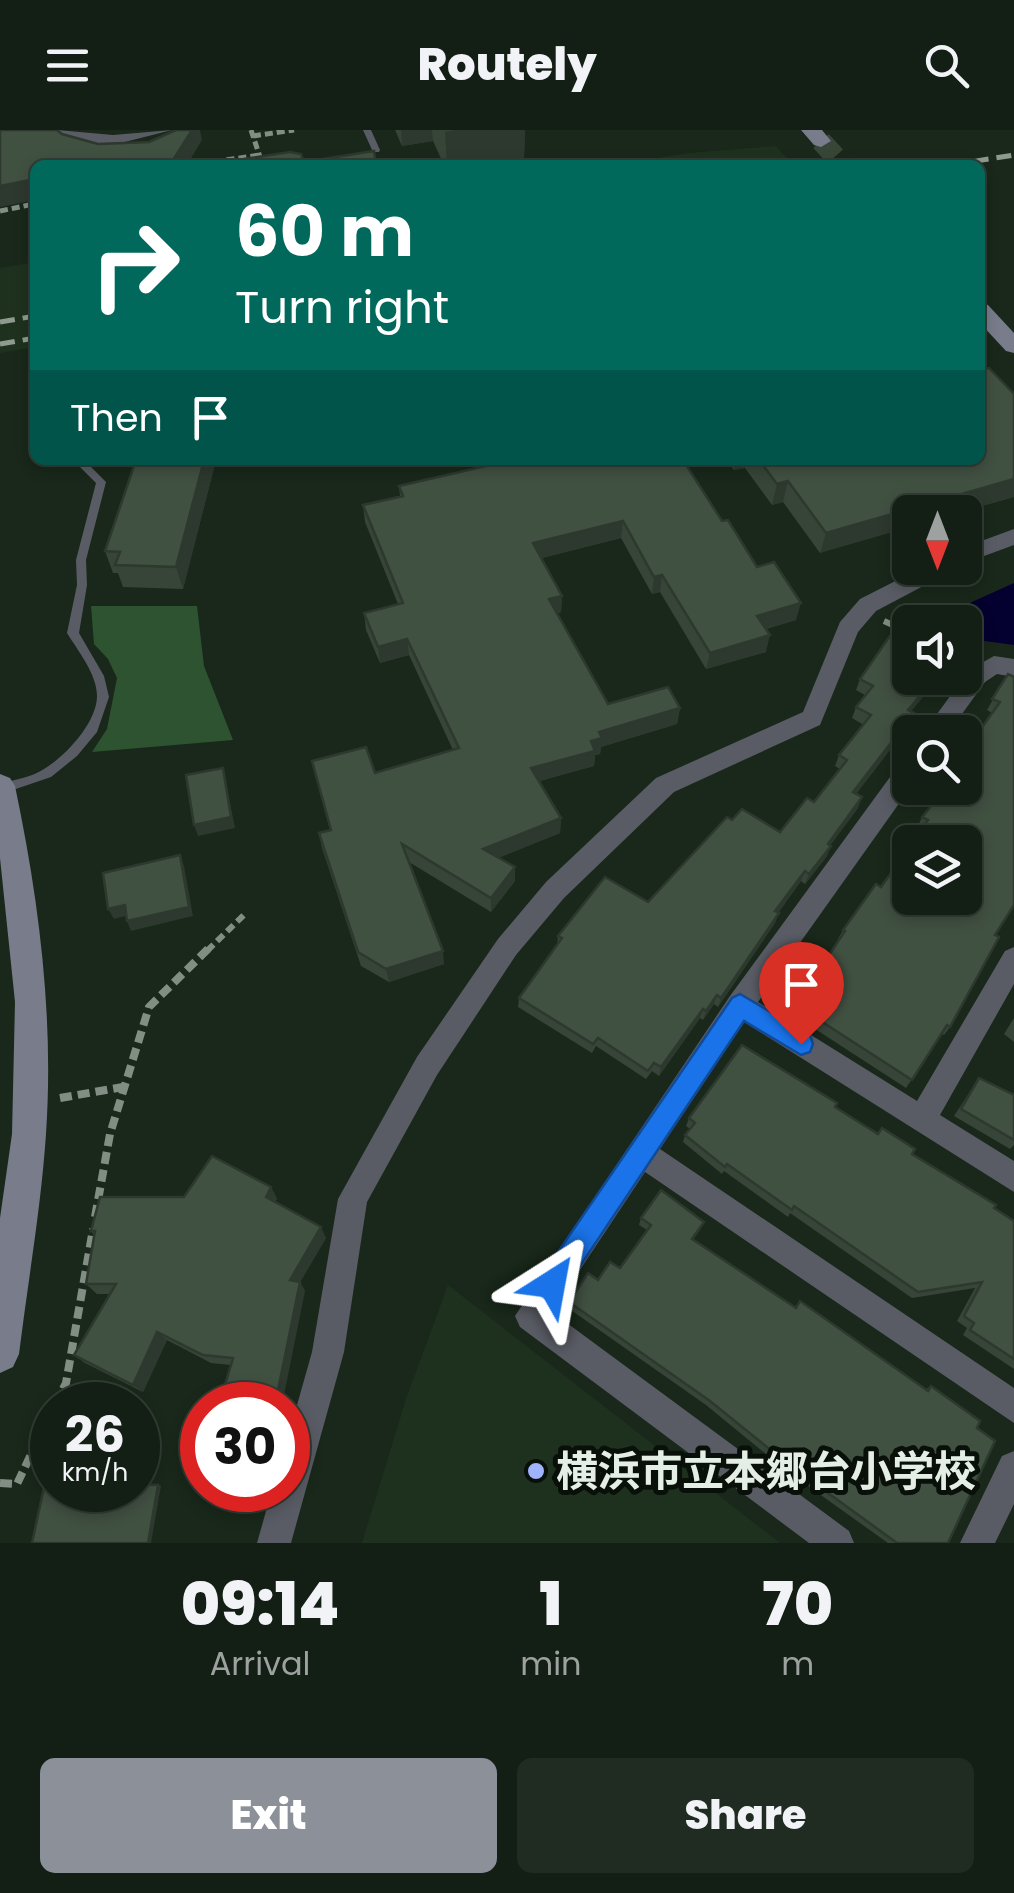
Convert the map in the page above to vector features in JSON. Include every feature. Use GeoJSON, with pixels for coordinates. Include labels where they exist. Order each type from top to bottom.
{"type":"FeatureCollection","features":[{"type":"Feature","properties":{"kind":"street"},"geometry":{"type":"LineString","coordinates":[[66,132],[113,140],[172,134]]}},
{"type":"Feature","properties":{"kind":"street"},"geometry":{"type":"LineString","coordinates":[[66,132],[78,148],[90,154],[120,157]]}},
{"type":"Feature","properties":{"kind":"street"},"geometry":{"type":"LineString","coordinates":[[151,153],[172,134]]}},
{"type":"Feature","properties":{"kind":"street"},"geometry":{"type":"LineString","coordinates":[[985,315],[1014,346]]}},
{"type":"Feature","properties":{"kind":"street"},"geometry":{"type":"LineString","coordinates":[[982,549],[1014,537]]}},
{"type":"Feature","properties":{"kind":"street"},"geometry":{"type":"LineString","coordinates":[[274,1543],[328,1352],[353,1199],[427,1066],[507,948],[555,890],[664,785],[812,718],[848,628],[868,605],[906,585]]}},
{"type":"Feature","properties":{"kind":"street"},"geometry":{"type":"LineString","coordinates":[[948,715],[977,676],[994,664],[1014,668]]}},
{"type":"Feature","properties":{"kind":"street"},"geometry":{"type":"LineString","coordinates":[[0,787],[17,867],[32,1002],[29,1104],[0,1354]]}},
{"type":"Feature","properties":{"kind":"street"},"geometry":{"type":"LineString","coordinates":[[837,1543],[531,1316],[740,1006],[892,794]]}},
{"type":"Feature","properties":{"kind":"street"},"geometry":{"type":"LineString","coordinates":[[922,1120],[1014,960]]}},
{"type":"Feature","properties":{"kind":"street"},"geometry":{"type":"LineString","coordinates":[[740,1006],[1014,1178]]}},
{"type":"Feature","properties":{"kind":"street"},"geometry":{"type":"LineString","coordinates":[[640,1152],[1014,1407]]}},
{"type":"Feature","properties":{"kind":"street"},"geometry":{"type":"LineString","coordinates":[[977,1543],[1014,1468]]}},
{"type":"Feature","properties":{"kind":"lane"},"geometry":{"type":"LineString","coordinates":[[368,130],[376,150]]}},
{"type":"Feature","properties":{"kind":"lane"},"geometry":{"type":"LineString","coordinates":[[0,787],[47,774],[73,753],[91,732],[103,697],[98,676],[74,632],[82,584],[81,560],[101,482],[84,465]]}},
{"type":"Feature","properties":{"kind":"path"},"geometry":{"type":"LineString","coordinates":[[262,160],[252,133],[294,130]]}},
{"type":"Feature","properties":{"kind":"path"},"geometry":{"type":"LineString","coordinates":[[222,160],[260,154]]}},
{"type":"Feature","properties":{"kind":"path"},"geometry":{"type":"LineString","coordinates":[[0,211],[30,205]]}},
{"type":"Feature","properties":{"kind":"path"},"geometry":{"type":"LineString","coordinates":[[883,621],[892,625]]}},
{"type":"Feature","properties":{"kind":"path"},"geometry":{"type":"LineString","coordinates":[[66,1382],[110,1134],[149,1007],[247,912]]}},
{"type":"Feature","properties":{"kind":"path"},"geometry":{"type":"LineString","coordinates":[[29,1104],[123,1087]]}},
{"type":"Feature","properties":{"kind":"path"},"geometry":{"type":"LineString","coordinates":[[0,1483],[16,1484],[30,1456]]}},
{"type":"Feature","properties":{"kind":"shaded area"},"geometry":{"type":"Polygon","coordinates":[[[776,146],[789,160],[645,160],[776,146]]]}},
{"type":"Feature","properties":{"kind":"shaded area"},"geometry":{"type":"Polygon","coordinates":[[[30,263],[30,348],[0,353],[0,268],[30,263]]]}},
{"type":"Feature","properties":{"kind":"shaded area"},"geometry":{"type":"Polygon","coordinates":[[[1014,583],[1014,645],[982,641],[982,605],[968,605],[1014,583]]]}},
{"type":"Feature","properties":{"kind":"shaded area","name":"横浜市立本郷台小学校"},"geometry":{"type":"Polygon","coordinates":[[[448,1285],[780,1543],[362,1543],[406,1399],[448,1285]]]}},
{"type":"Feature","properties":{"kind":"green space"},"geometry":{"type":"Polygon","coordinates":[[[91,606],[197,606],[204,666],[233,740],[92,752],[107,729],[117,678],[108,659],[94,644],[91,606]]]}},
{"type":"Feature","properties":{"kind":"building"},"geometry":{"type":"Polygon","coordinates":[[[0,130],[57,130],[98,144],[149,142],[176,130],[192,130],[173,160],[30,160],[30,180],[0,186],[0,130]]]}},
{"type":"Feature","properties":{"kind":"building"},"geometry":{"type":"Polygon","coordinates":[[[374,151],[375,160],[317,160],[374,151]]]}},
{"type":"Feature","properties":{"kind":"building"},"geometry":{"type":"Polygon","coordinates":[[[290,152],[301,154],[303,160],[242,160],[290,152]]]}},
{"type":"Feature","properties":{"kind":"building"},"geometry":{"type":"Polygon","coordinates":[[[989,368],[1014,394],[1014,479],[958,495],[892,495],[892,514],[826,533],[788,481],[777,484],[763,465],[985,465],[985,369],[989,368]]]}},
{"type":"Feature","properties":{"kind":"building"},"geometry":{"type":"Polygon","coordinates":[[[134,465],[203,465],[176,567],[115,565],[120,552],[105,551],[134,465]]]}},
{"type":"Feature","properties":{"kind":"building"},"geometry":{"type":"Polygon","coordinates":[[[490,465],[686,465],[757,567],[774,562],[801,603],[757,616],[770,635],[710,653],[662,575],[654,577],[623,521],[533,543],[562,596],[549,599],[608,704],[668,687],[680,708],[599,732],[602,738],[591,741],[595,751],[531,768],[561,818],[483,849],[515,867],[491,898],[402,844],[443,951],[386,969],[358,952],[319,833],[331,830],[312,761],[366,747],[375,773],[459,748],[407,639],[378,647],[364,613],[403,603],[363,505],[403,496],[399,486],[490,465]]]}},
{"type":"Feature","properties":{"kind":"building"},"geometry":{"type":"Polygon","coordinates":[[[892,633],[892,695],[921,695],[908,710],[914,713],[892,715],[892,741],[853,792],[862,797],[828,844],[831,846],[809,874],[805,871],[775,911],[779,913],[721,998],[717,995],[706,1011],[703,1009],[661,1067],[654,1063],[648,1071],[598,1038],[593,1044],[519,998],[562,938],[558,936],[605,877],[648,902],[727,817],[732,820],[742,809],[780,832],[807,798],[814,802],[847,760],[839,755],[871,715],[856,707],[873,686],[860,679],[892,633]]]}},
{"type":"Feature","properties":{"kind":"building"},"geometry":{"type":"Polygon","coordinates":[[[1008,674],[1014,677],[1014,905],[950,1027],[947,1025],[912,1080],[796,1005],[876,884],[881,887],[892,871],[892,915],[982,915],[982,825],[924,825],[928,820],[922,817],[932,805],[982,805],[982,727],[1000,702],[992,699],[1008,674]]]}},
{"type":"Feature","properties":{"kind":"building"},"geometry":{"type":"Polygon","coordinates":[[[223,768],[231,817],[194,825],[186,775],[223,768]]]}},
{"type":"Feature","properties":{"kind":"building"},"geometry":{"type":"Polygon","coordinates":[[[180,855],[189,907],[127,921],[125,905],[108,909],[103,873],[180,855]]]}},
{"type":"Feature","properties":{"kind":"building"},"geometry":{"type":"Polygon","coordinates":[[[742,1045],[837,1103],[835,1107],[878,1134],[882,1128],[915,1149],[912,1154],[996,1205],[994,1208],[1014,1221],[1014,1359],[970,1330],[974,1323],[964,1316],[982,1282],[918,1292],[794,1206],[792,1210],[727,1164],[725,1167],[685,1135],[695,1123],[689,1118],[742,1045]]]}},
{"type":"Feature","properties":{"kind":"building"},"geometry":{"type":"Polygon","coordinates":[[[979,1078],[1014,1095],[1014,1140],[961,1109],[979,1078]]]}},
{"type":"Feature","properties":{"kind":"building"},"geometry":{"type":"Polygon","coordinates":[[[212,1156],[271,1187],[266,1197],[321,1227],[290,1280],[300,1282],[280,1382],[226,1382],[233,1358],[203,1355],[157,1332],[134,1382],[74,1355],[116,1284],[86,1284],[95,1231],[91,1231],[100,1197],[184,1197],[212,1156]]]}},
{"type":"Feature","properties":{"kind":"building"},"geometry":{"type":"Polygon","coordinates":[[[661,1190],[704,1222],[692,1239],[796,1308],[800,1301],[928,1391],[931,1386],[980,1421],[977,1428],[995,1441],[948,1543],[897,1543],[788,1464],[710,1401],[569,1302],[588,1273],[598,1280],[610,1262],[620,1268],[651,1225],[641,1218],[661,1190]]]}},
{"type":"Feature","properties":{"kind":"building"},"geometry":{"type":"Polygon","coordinates":[[[39,1512],[153,1512],[148,1543],[32,1543],[39,1512]]]}},
{"type":"Feature","properties":{"kind":"tunnel"},"geometry":{"type":"LineString","coordinates":[[821,141],[838,160]]}},
{"type":"Feature","properties":{"kind":"railway"},"geometry":{"type":"LineString","coordinates":[[982,160],[1014,155]]}},
{"type":"Feature","properties":{"kind":"railway"},"geometry":{"type":"LineString","coordinates":[[0,322],[30,317]]}},
{"type":"Feature","properties":{"kind":"railway"},"geometry":{"type":"LineString","coordinates":[[0,344],[30,339]]}},
{"type":"Feature","properties":{"kind":"place","name":"横浜市立本郷台小学校"},"geometry":{"type":"Point","coordinates":[536,1471]}},
{"type":"Feature","properties":{"kind":"route"},"geometry":{"type":"LineString","coordinates":[[552,1284],[740,1006],[801,1044]]}}]}
